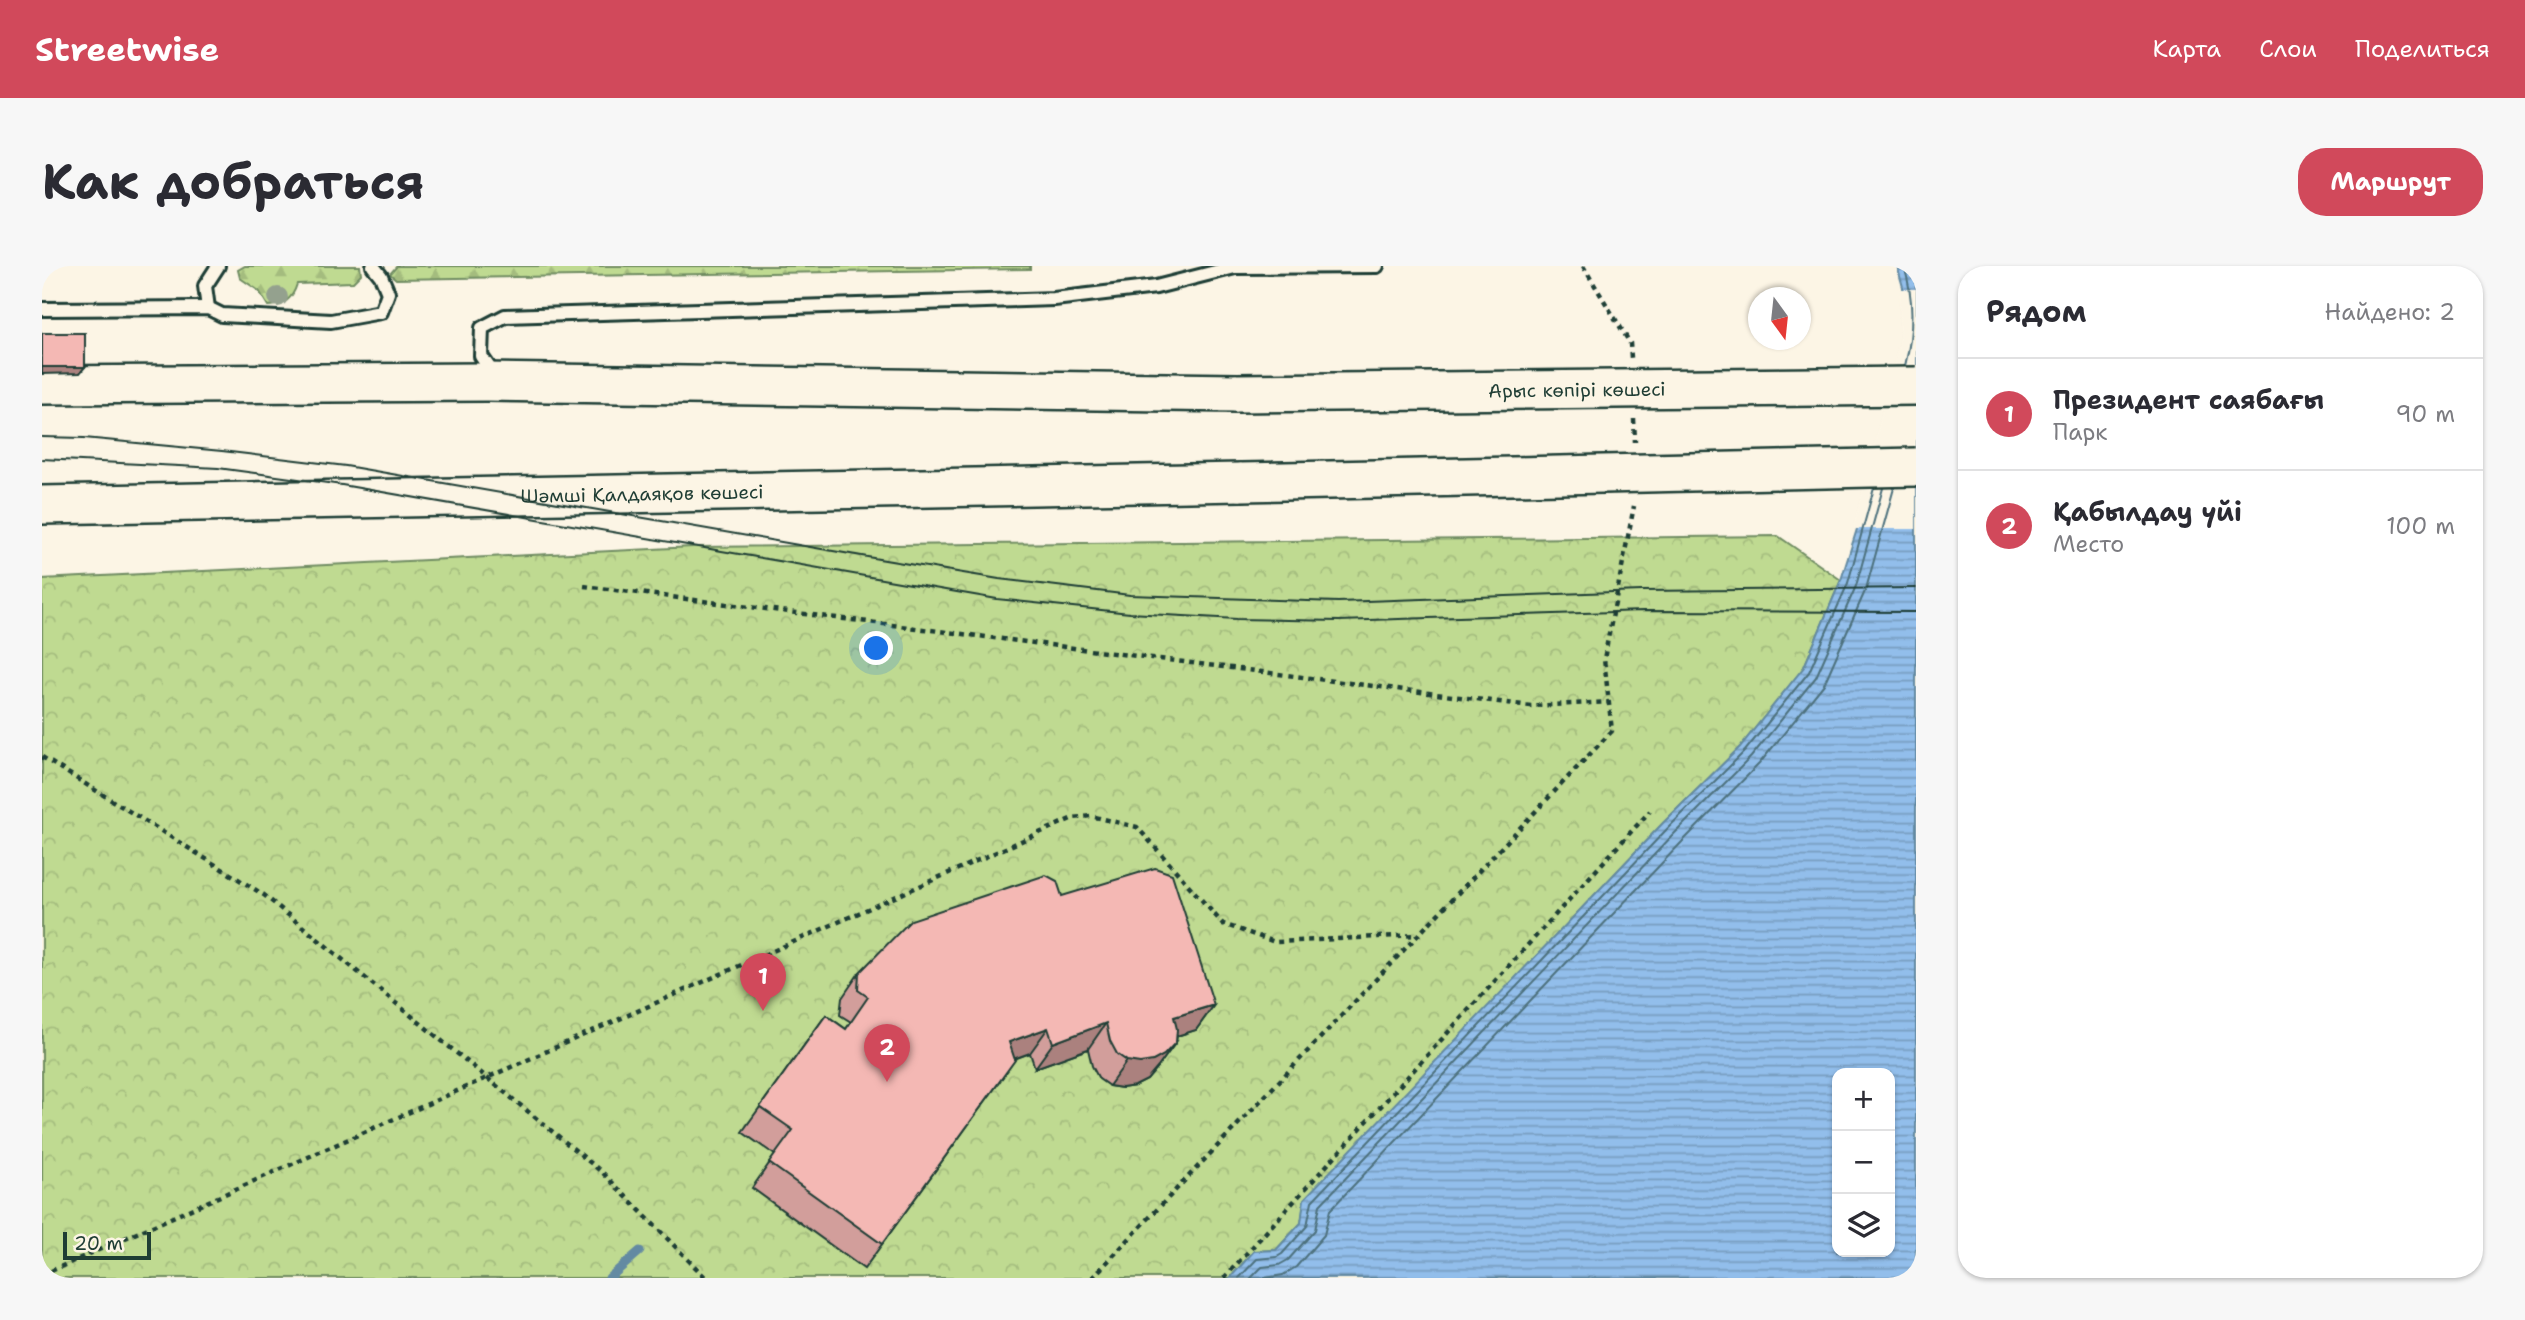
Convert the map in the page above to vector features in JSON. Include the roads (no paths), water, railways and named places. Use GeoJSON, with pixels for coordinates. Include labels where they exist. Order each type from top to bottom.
{"type":"FeatureCollection","features":[{"type":"Feature","properties":{"kind":"main road"},"geometry":{"type":"LineString","coordinates":[[42,385],[486,382]]}},
{"type":"Feature","properties":{"kind":"main road","name":"Арыс көпірі көшесі"},"geometry":{"type":"LineString","coordinates":[[486,382],[1237,393],[1916,386]]}},
{"type":"Feature","properties":{"kind":"main road","name":"Шәмші Қалдаяқов көшесі"},"geometry":{"type":"LineString","coordinates":[[42,505],[1916,467]]}},
{"type":"Feature","properties":{"kind":"lane"},"geometry":{"type":"LineString","coordinates":[[208,308],[205,286],[218,266]]}},
{"type":"Feature","properties":{"kind":"lane"},"geometry":{"type":"LineString","coordinates":[[42,309],[208,308],[222,314],[331,321],[381,312],[388,293],[381,276],[373,266]]}},
{"type":"Feature","properties":{"kind":"lane"},"geometry":{"type":"LineString","coordinates":[[486,382],[490,369],[481,356],[482,328],[505,316],[1054,299],[1156,287],[1234,267],[1377,266]]}},
{"type":"Feature","properties":{"kind":"water"},"geometry":{"type":"Polygon","coordinates":[[[1897,266],[1916,266],[1916,1278],[1230,1278],[1254,1251],[1276,1250],[1301,1223],[1304,1199],[1663,823],[1740,747],[1804,667],[1841,580],[1857,529],[1903,344],[1903,287],[1897,266]]]}},
{"type":"Feature","properties":{"kind":"waterway"},"geometry":{"type":"LineString","coordinates":[[609,1278],[640,1251]]}},
{"type":"Feature","properties":{"kind":"tram line"},"geometry":{"type":"LineString","coordinates":[[42,437],[84,438],[222,451],[346,466],[999,579],[1130,595],[1338,602],[1642,591],[1916,588]]}},
{"type":"Feature","properties":{"kind":"tram line"},"geometry":{"type":"LineString","coordinates":[[42,459],[218,468],[342,485],[997,599],[1130,613],[1339,621],[1643,611],[1916,612]]}},
{"type":"Feature","properties":{"kind":"place","name":"Президент саябағы"},"geometry":{"type":"Point","coordinates":[763,1011]}},
{"type":"Feature","properties":{"kind":"place","name":"Қабылдау үйі"},"geometry":{"type":"Point","coordinates":[887,1082]}}]}
